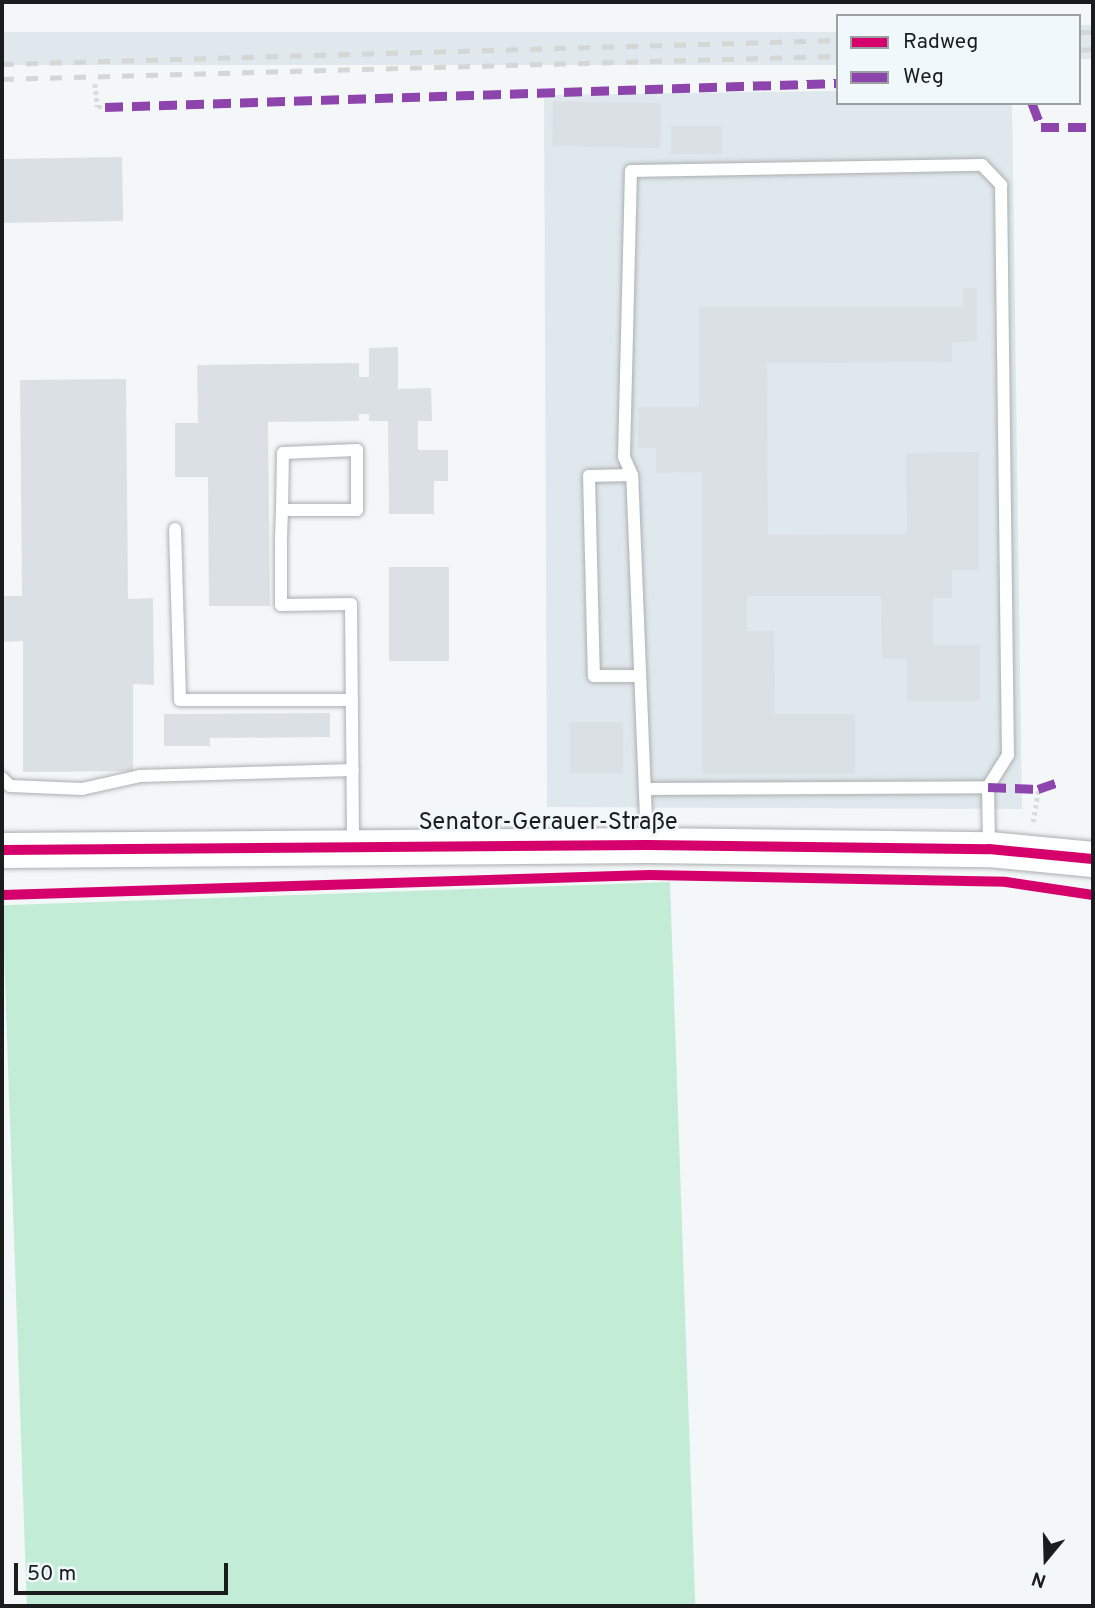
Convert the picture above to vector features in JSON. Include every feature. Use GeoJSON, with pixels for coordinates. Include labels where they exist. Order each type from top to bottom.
{"type":"FeatureCollection","features":[{"type":"Feature","properties":{"kind":"street","name":"Senator-Gerauer-Straße"},"geometry":{"type":"LineString","coordinates":[[2,850],[353,845],[647,845],[989,849],[1093,859]]}},
{"type":"Feature","properties":{"kind":"lane"},"geometry":{"type":"LineString","coordinates":[[647,845],[632,475],[624,457],[631,171],[982,164],[1001,185],[1008,755],[988,787],[989,849]]}},
{"type":"Feature","properties":{"kind":"lane"},"geometry":{"type":"LineString","coordinates":[[282,510],[357,509],[358,450],[284,453],[282,510],[281,605],[351,604],[353,845]]}},
{"type":"Feature","properties":{"kind":"lane"},"geometry":{"type":"LineString","coordinates":[[632,475],[589,476],[594,676],[640,676]]}},
{"type":"Feature","properties":{"kind":"lane"},"geometry":{"type":"LineString","coordinates":[[175,529],[180,700],[352,700]]}},
{"type":"Feature","properties":{"kind":"lane"},"geometry":{"type":"LineString","coordinates":[[2,778],[10,786],[82,789],[140,776],[353,770]]}},
{"type":"Feature","properties":{"kind":"lane"},"geometry":{"type":"LineString","coordinates":[[646,789],[988,787]]}},
{"type":"Feature","properties":{"kind":"path"},"geometry":{"type":"LineString","coordinates":[[95,85],[97,107],[105,107]]}},
{"type":"Feature","properties":{"kind":"shaded area"},"geometry":{"type":"Polygon","coordinates":[[[1081,25],[1093,25],[1093,59],[1081,59],[1081,25]]]}},
{"type":"Feature","properties":{"kind":"shaded area"},"geometry":{"type":"Polygon","coordinates":[[[2,32],[836,32],[836,65],[2,65],[2,32]]]}},
{"type":"Feature","properties":{"kind":"shaded area"},"geometry":{"type":"Polygon","coordinates":[[[836,91],[836,105],[1012,105],[1022,809],[547,807],[544,95],[836,91]]]}},
{"type":"Feature","properties":{"kind":"green space"},"geometry":{"type":"Polygon","coordinates":[[[670,882],[695,1606],[27,1606],[2,905],[670,882]]]}},
{"type":"Feature","properties":{"kind":"building"},"geometry":{"type":"Polygon","coordinates":[[[553,101],[661,103],[660,148],[552,146],[553,101]]]}},
{"type":"Feature","properties":{"kind":"building"},"geometry":{"type":"Polygon","coordinates":[[[671,126],[722,126],[722,154],[671,154],[671,126]]]}},
{"type":"Feature","properties":{"kind":"building"},"geometry":{"type":"Polygon","coordinates":[[[122,157],[123,221],[3,223],[2,159],[122,157]]]}},
{"type":"Feature","properties":{"kind":"building"},"geometry":{"type":"Polygon","coordinates":[[[963,288],[977,288],[977,341],[952,342],[952,362],[767,363],[768,535],[907,534],[906,453],[979,452],[979,570],[952,570],[952,598],[933,598],[933,645],[980,645],[980,701],[907,701],[907,659],[882,659],[881,596],[747,596],[747,631],[774,631],[775,714],[855,714],[855,774],[702,774],[702,472],[656,473],[656,448],[638,448],[638,407],[699,407],[699,307],[963,307],[963,288]]]}},
{"type":"Feature","properties":{"kind":"building"},"geometry":{"type":"Polygon","coordinates":[[[398,347],[398,389],[431,388],[432,421],[418,421],[418,450],[448,450],[448,481],[434,481],[434,514],[389,514],[388,421],[369,421],[369,414],[359,414],[359,421],[268,422],[270,606],[209,606],[208,477],[175,477],[175,423],[198,423],[197,365],[359,363],[359,377],[369,377],[369,348],[398,347]]]}},
{"type":"Feature","properties":{"kind":"building"},"geometry":{"type":"Polygon","coordinates":[[[126,379],[128,599],[153,598],[154,685],[133,684],[133,771],[23,772],[23,641],[2,642],[2,596],[22,596],[20,380],[126,379]]]}},
{"type":"Feature","properties":{"kind":"building"},"geometry":{"type":"Polygon","coordinates":[[[389,567],[449,567],[449,661],[389,661],[389,567]]]}},
{"type":"Feature","properties":{"kind":"building"},"geometry":{"type":"Polygon","coordinates":[[[330,713],[330,737],[210,738],[210,746],[164,746],[164,714],[330,713]]]}},
{"type":"Feature","properties":{"kind":"building"},"geometry":{"type":"Polygon","coordinates":[[[570,722],[623,722],[623,773],[570,773],[570,722]]]}},
{"type":"Feature","properties":{"kind":"railway"},"geometry":{"type":"LineString","coordinates":[[1081,32],[1093,32]]}},
{"type":"Feature","properties":{"kind":"railway"},"geometry":{"type":"LineString","coordinates":[[2,64],[836,40]]}},
{"type":"Feature","properties":{"kind":"railway"},"geometry":{"type":"LineString","coordinates":[[1081,50],[1093,49]]}},
{"type":"Feature","properties":{"kind":"railway"},"geometry":{"type":"LineString","coordinates":[[2,79],[836,56]]}},
{"type":"Feature","properties":{"kind":"marked path"},"geometry":{"type":"LineString","coordinates":[[105,107],[836,83]]}},
{"type":"Feature","properties":{"kind":"marked path"},"geometry":{"type":"LineString","coordinates":[[1033,105],[1041,127],[1093,127]]}},
{"type":"Feature","properties":{"kind":"marked path"},"geometry":{"type":"LineString","coordinates":[[988,787],[1038,789],[1061,781]]}},
{"type":"Feature","properties":{"kind":"cycle path"},"geometry":{"type":"LineString","coordinates":[[2,850],[647,845],[989,849],[1093,859]]}},
{"type":"Feature","properties":{"kind":"cycle path"},"geometry":{"type":"LineString","coordinates":[[2,895],[650,875],[1006,882],[1093,895]]}}]}
